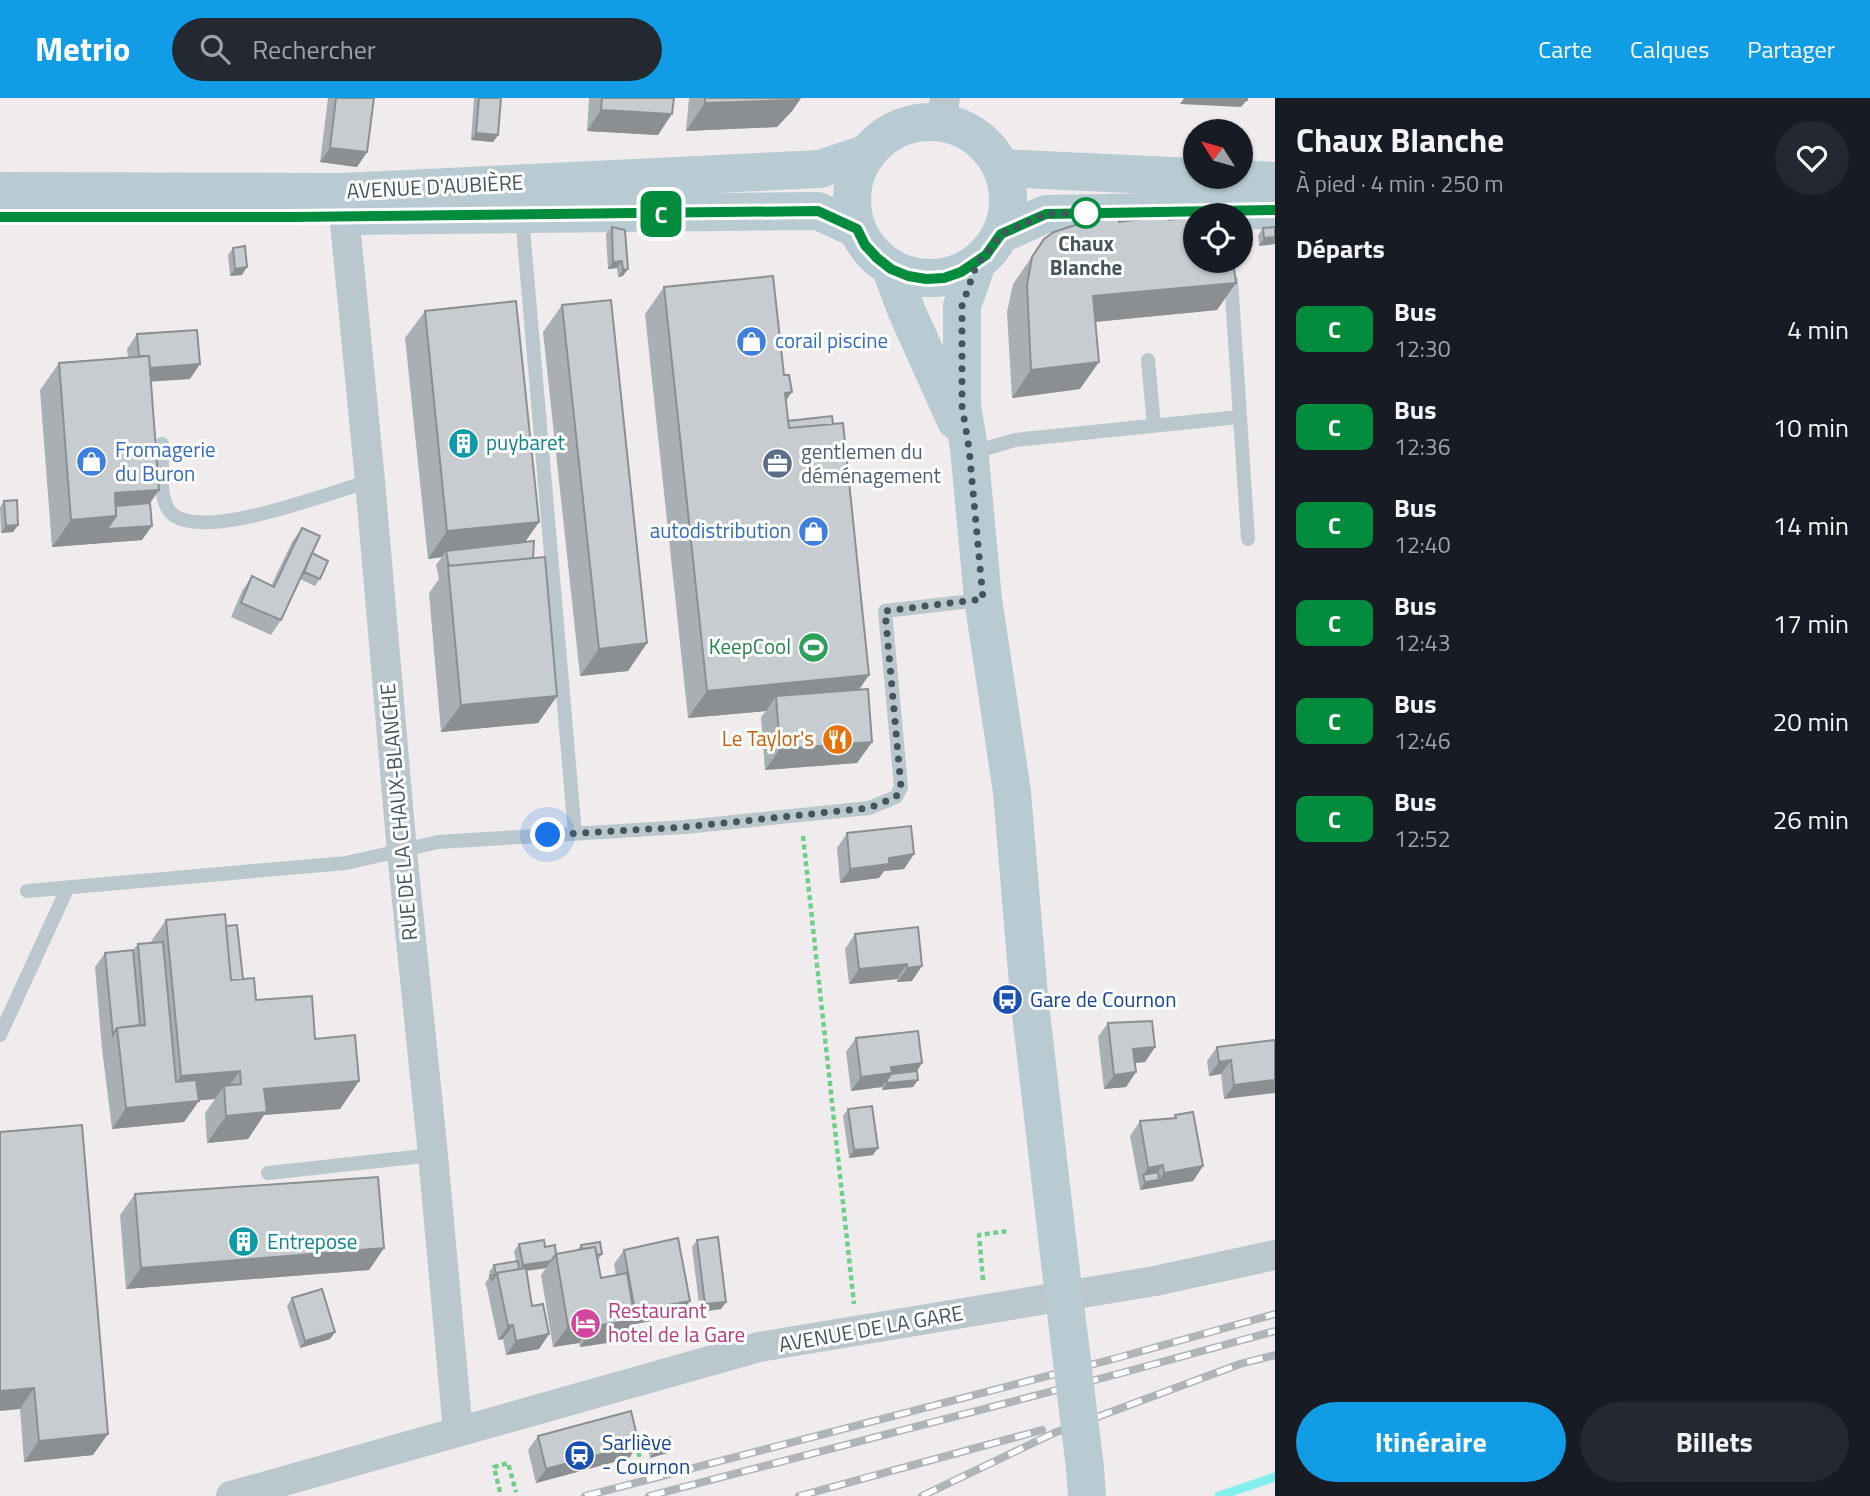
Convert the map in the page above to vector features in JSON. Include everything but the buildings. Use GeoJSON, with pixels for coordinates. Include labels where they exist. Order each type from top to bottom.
{"type":"FeatureCollection","features":[{"type":"Feature","properties":{"kind":"main road"},"geometry":{"type":"LineString","coordinates":[[943,110],[957,127],[977,138],[994,155],[1002,168],[1009,201],[1007,218],[1001,234],[977,263],[944,278],[917,277],[891,269],[865,245],[853,214],[853,190],[859,167],[868,153],[889,134],[943,110]]}},
{"type":"Feature","properties":{"kind":"main road","name":"AVENUE D'AUBIÈRE"},"geometry":{"type":"LineString","coordinates":[[0,217],[343,204],[820,169],[868,153]]}},
{"type":"Feature","properties":{"kind":"main road"},"geometry":{"type":"LineString","coordinates":[[1002,168],[1183,176]]}},
{"type":"Feature","properties":{"kind":"main road"},"geometry":{"type":"LineString","coordinates":[[1253,180],[1275,181]]}},
{"type":"Feature","properties":{"kind":"main road","name":"AVENUE D'AUBIÈRE"},"geometry":{"type":"LineString","coordinates":[[0,191],[343,204],[522,215],[818,211],[857,229]]}},
{"type":"Feature","properties":{"kind":"main road"},"geometry":{"type":"LineString","coordinates":[[1001,234],[1046,214],[1275,210]]}},
{"type":"Feature","properties":{"kind":"main road"},"geometry":{"type":"LineString","coordinates":[[977,263],[962,306],[962,406],[969,448],[983,599],[1012,792],[1029,996],[1086,1482]]}},
{"type":"Feature","properties":{"kind":"main road"},"geometry":{"type":"LineString","coordinates":[[891,269],[907,312],[969,448]]}},
{"type":"Feature","properties":{"kind":"street","name":"RUE DE LA CHAUX-BLANCHE"},"geometry":{"type":"LineString","coordinates":[[343,204],[458,1432]]}},
{"type":"Feature","properties":{"kind":"street","name":"AVENUE DE LA GARE"},"geometry":{"type":"LineString","coordinates":[[231,1496],[759,1348],[1154,1280],[1275,1255]]}},
{"type":"Feature","properties":{"kind":"lane"},"geometry":{"type":"LineString","coordinates":[[522,215],[575,834]]}},
{"type":"Feature","properties":{"kind":"lane"},"geometry":{"type":"LineString","coordinates":[[1231,280],[1248,539]]}},
{"type":"Feature","properties":{"kind":"lane"},"geometry":{"type":"LineString","coordinates":[[1148,360],[1154,426]]}},
{"type":"Feature","properties":{"kind":"lane"},"geometry":{"type":"LineString","coordinates":[[969,448],[984,449],[1015,440],[1239,416]]}},
{"type":"Feature","properties":{"kind":"lane"},"geometry":{"type":"LineString","coordinates":[[162,444],[163,495],[170,512],[186,522],[247,518],[370,481]]}},
{"type":"Feature","properties":{"kind":"lane"},"geometry":{"type":"LineString","coordinates":[[27,891],[346,863],[438,842],[685,827],[869,808],[896,797],[901,787],[885,611],[983,599]]}},
{"type":"Feature","properties":{"kind":"lane"},"geometry":{"type":"LineString","coordinates":[[0,1035],[68,887]]}},
{"type":"Feature","properties":{"kind":"lane"},"geometry":{"type":"LineString","coordinates":[[268,1173],[433,1154]]}},
{"type":"Feature","properties":{"kind":"path"},"geometry":{"type":"LineString","coordinates":[[801,815],[854,1308]]}},
{"type":"Feature","properties":{"kind":"path"},"geometry":{"type":"LineString","coordinates":[[984,1284],[979,1235],[1008,1231]]}},
{"type":"Feature","properties":{"kind":"path"},"geometry":{"type":"LineString","coordinates":[[500,1492],[494,1467],[508,1463],[516,1492]]}},
{"type":"Feature","properties":{"kind":"waterway"},"geometry":{"type":"LineString","coordinates":[[1219,1496],[1275,1477]]}},
{"type":"Feature","properties":{"kind":"railway"},"geometry":{"type":"LineString","coordinates":[[585,1496],[1117,1358],[1275,1314]]}},
{"type":"Feature","properties":{"kind":"railway"},"geometry":{"type":"LineString","coordinates":[[649,1496],[1275,1331]]}},
{"type":"Feature","properties":{"kind":"railway"},"geometry":{"type":"LineString","coordinates":[[922,1496],[1054,1433],[1240,1364],[1275,1355]]}},
{"type":"Feature","properties":{"kind":"railway"},"geometry":{"type":"LineString","coordinates":[[799,1496],[1042,1430]]}},
{"type":"Feature","properties":{"kind":"bus line","name":"C"},"geometry":{"type":"LineString","coordinates":[[0,217],[626,215],[818,211],[857,229],[865,245],[891,269],[926,279],[944,278],[961,272],[986,255],[1001,234],[1046,214],[1275,210]]}},
{"type":"Feature","properties":{"kind":"place","name":"Chaux Blanche"},"geometry":{"type":"Point","coordinates":[1086,213]}},
{"type":"Feature","properties":{"kind":"place","name":"corail piscine"},"geometry":{"type":"Point","coordinates":[752,341]}},
{"type":"Feature","properties":{"kind":"place","name":"puybaret"},"geometry":{"type":"Point","coordinates":[463,443]}},
{"type":"Feature","properties":{"kind":"place","name":"Fromagerie du Buron"},"geometry":{"type":"Point","coordinates":[92,462]}},
{"type":"Feature","properties":{"kind":"place","name":"gentlemen du déménagement"},"geometry":{"type":"Point","coordinates":[778,464]}},
{"type":"Feature","properties":{"kind":"place","name":"autodistribution"},"geometry":{"type":"Point","coordinates":[814,531]}},
{"type":"Feature","properties":{"kind":"place","name":"KeepCool"},"geometry":{"type":"Point","coordinates":[814,647]}},
{"type":"Feature","properties":{"kind":"place","name":"Le Taylor's"},"geometry":{"type":"Point","coordinates":[837,739]}},
{"type":"Feature","properties":{"kind":"place","name":"Gare de Cournon"},"geometry":{"type":"Point","coordinates":[1007,1000]}},
{"type":"Feature","properties":{"kind":"place","name":"Entrepose"},"geometry":{"type":"Point","coordinates":[244,1242]}},
{"type":"Feature","properties":{"kind":"place","name":"Restaurant hotel de la Gare"},"geometry":{"type":"Point","coordinates":[585,1323]}},
{"type":"Feature","properties":{"kind":"place","name":"Sarliève - Cournon"},"geometry":{"type":"Point","coordinates":[579,1455]}},
{"type":"Feature","properties":{"kind":"route"},"geometry":{"type":"LineString","coordinates":[[548,835],[685,827],[869,808],[896,797],[901,787],[885,611],[983,599],[969,448],[962,406],[962,306],[977,263],[995,245],[1001,234],[1046,214],[1086,213]]}}]}
